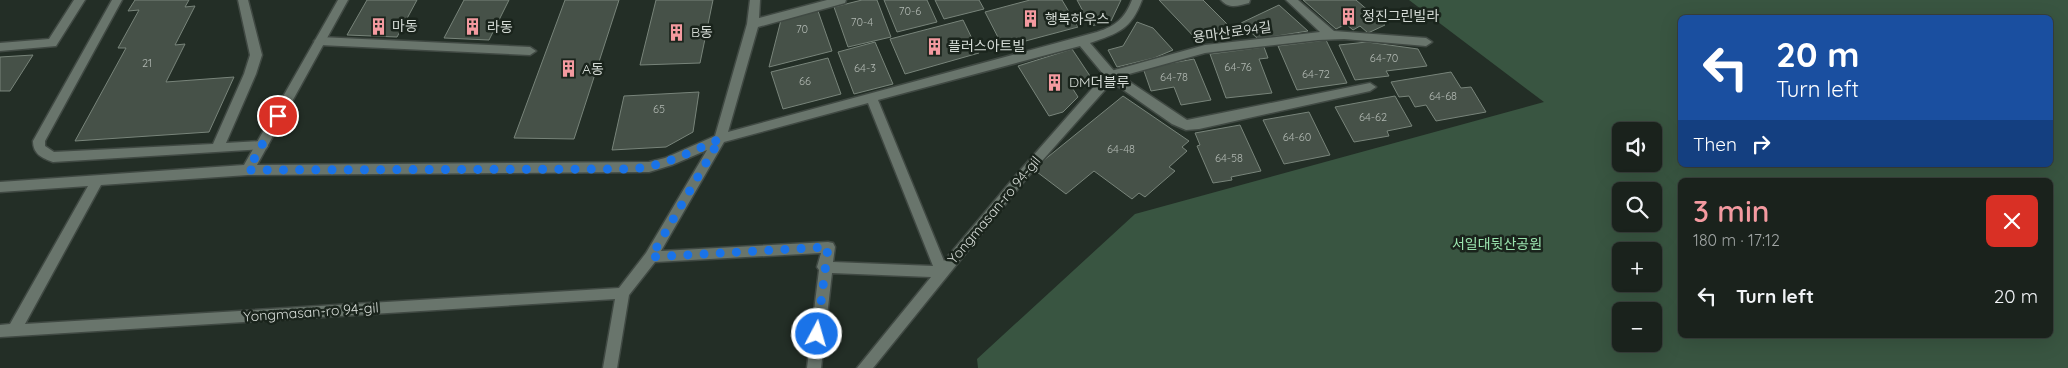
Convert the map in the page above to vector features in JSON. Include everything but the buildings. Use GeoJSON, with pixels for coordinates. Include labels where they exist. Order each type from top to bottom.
{"type":"FeatureCollection","features":[{"type":"Feature","properties":{"kind":"street"},"geometry":{"type":"LineString","coordinates":[[0,47],[52,43],[80,0]]}},
{"type":"Feature","properties":{"kind":"street"},"geometry":{"type":"LineString","coordinates":[[117,0],[39,141],[39,148],[45,154],[53,157],[262,146]]}},
{"type":"Feature","properties":{"kind":"street"},"geometry":{"type":"LineString","coordinates":[[217,149],[250,74],[256,54],[243,0]]}},
{"type":"Feature","properties":{"kind":"street"},"geometry":{"type":"LineString","coordinates":[[248,170],[343,0]]}},
{"type":"Feature","properties":{"kind":"street"},"geometry":{"type":"LineString","coordinates":[[610,368],[623,293],[651,257],[720,139],[753,24],[755,0]]}},
{"type":"Feature","properties":{"kind":"street"},"geometry":{"type":"LineString","coordinates":[[753,24],[841,0]]}},
{"type":"Feature","properties":{"kind":"street"},"geometry":{"type":"LineString","coordinates":[[0,187],[248,170],[649,168],[668,162],[720,139],[872,99],[1082,40],[1127,23],[1137,0]]}},
{"type":"Feature","properties":{"kind":"street","name":"용마산로94길"},"geometry":{"type":"LineString","coordinates":[[1226,0],[1234,3],[1245,0]]}},
{"type":"Feature","properties":{"kind":"street"},"geometry":{"type":"LineString","coordinates":[[1291,0],[1331,35]]}},
{"type":"Feature","properties":{"kind":"street","name":"용마산로94길"},"geometry":{"type":"LineString","coordinates":[[1111,75],[1204,49],[1331,35],[1365,36],[1426,42]]}},
{"type":"Feature","properties":{"kind":"street"},"geometry":{"type":"LineString","coordinates":[[1082,40],[1111,75],[1176,121],[1186,125],[1199,124],[1370,86]]}},
{"type":"Feature","properties":{"kind":"street"},"geometry":{"type":"LineString","coordinates":[[320,41],[530,52]]}},
{"type":"Feature","properties":{"kind":"street","name":"Yongmasan-ro 94-gil"},"geometry":{"type":"LineString","coordinates":[[872,99],[942,272],[1020,178],[1111,75]]}},
{"type":"Feature","properties":{"kind":"street"},"geometry":{"type":"LineString","coordinates":[[7,330],[97,181]]}},
{"type":"Feature","properties":{"kind":"street"},"geometry":{"type":"LineString","coordinates":[[651,257],[828,247],[824,267],[814,368]]}},
{"type":"Feature","properties":{"kind":"street"},"geometry":{"type":"LineString","coordinates":[[824,267],[942,272]]}},
{"type":"Feature","properties":{"kind":"street"},"geometry":{"type":"LineString","coordinates":[[864,368],[942,272]]}},
{"type":"Feature","properties":{"kind":"street","name":"Yongmasan-ro 94-gil"},"geometry":{"type":"LineString","coordinates":[[7,330],[623,293]]}},
{"type":"Feature","properties":{"kind":"green space","name":"서일대뒷산공원"},"geometry":{"type":"Polygon","coordinates":[[[1409,0],[2068,0],[2068,368],[978,368],[977,359],[1135,214],[1544,102],[1409,0]]]}},
{"type":"Feature","properties":{"kind":"place","name":"정진그린빌라"},"geometry":{"type":"Point","coordinates":[1348,16]}},
{"type":"Feature","properties":{"kind":"place","name":"행복하우스"},"geometry":{"type":"Point","coordinates":[1031,19]}},
{"type":"Feature","properties":{"kind":"place","name":"마동"},"geometry":{"type":"Point","coordinates":[378,26]}},
{"type":"Feature","properties":{"kind":"place","name":"라동"},"geometry":{"type":"Point","coordinates":[473,27]}},
{"type":"Feature","properties":{"kind":"place","name":"B동"},"geometry":{"type":"Point","coordinates":[677,32]}},
{"type":"Feature","properties":{"kind":"place","name":"플러스아트빌"},"geometry":{"type":"Point","coordinates":[934,46]}},
{"type":"Feature","properties":{"kind":"place","name":"A동"},"geometry":{"type":"Point","coordinates":[568,69]}},
{"type":"Feature","properties":{"kind":"place","name":"DM더블루"},"geometry":{"type":"Point","coordinates":[1055,82]}},
{"type":"Feature","properties":{"kind":"route"},"geometry":{"type":"LineString","coordinates":[[278,116],[248,170],[649,168],[668,162],[720,139],[651,257],[828,247],[817,334]]}}]}
